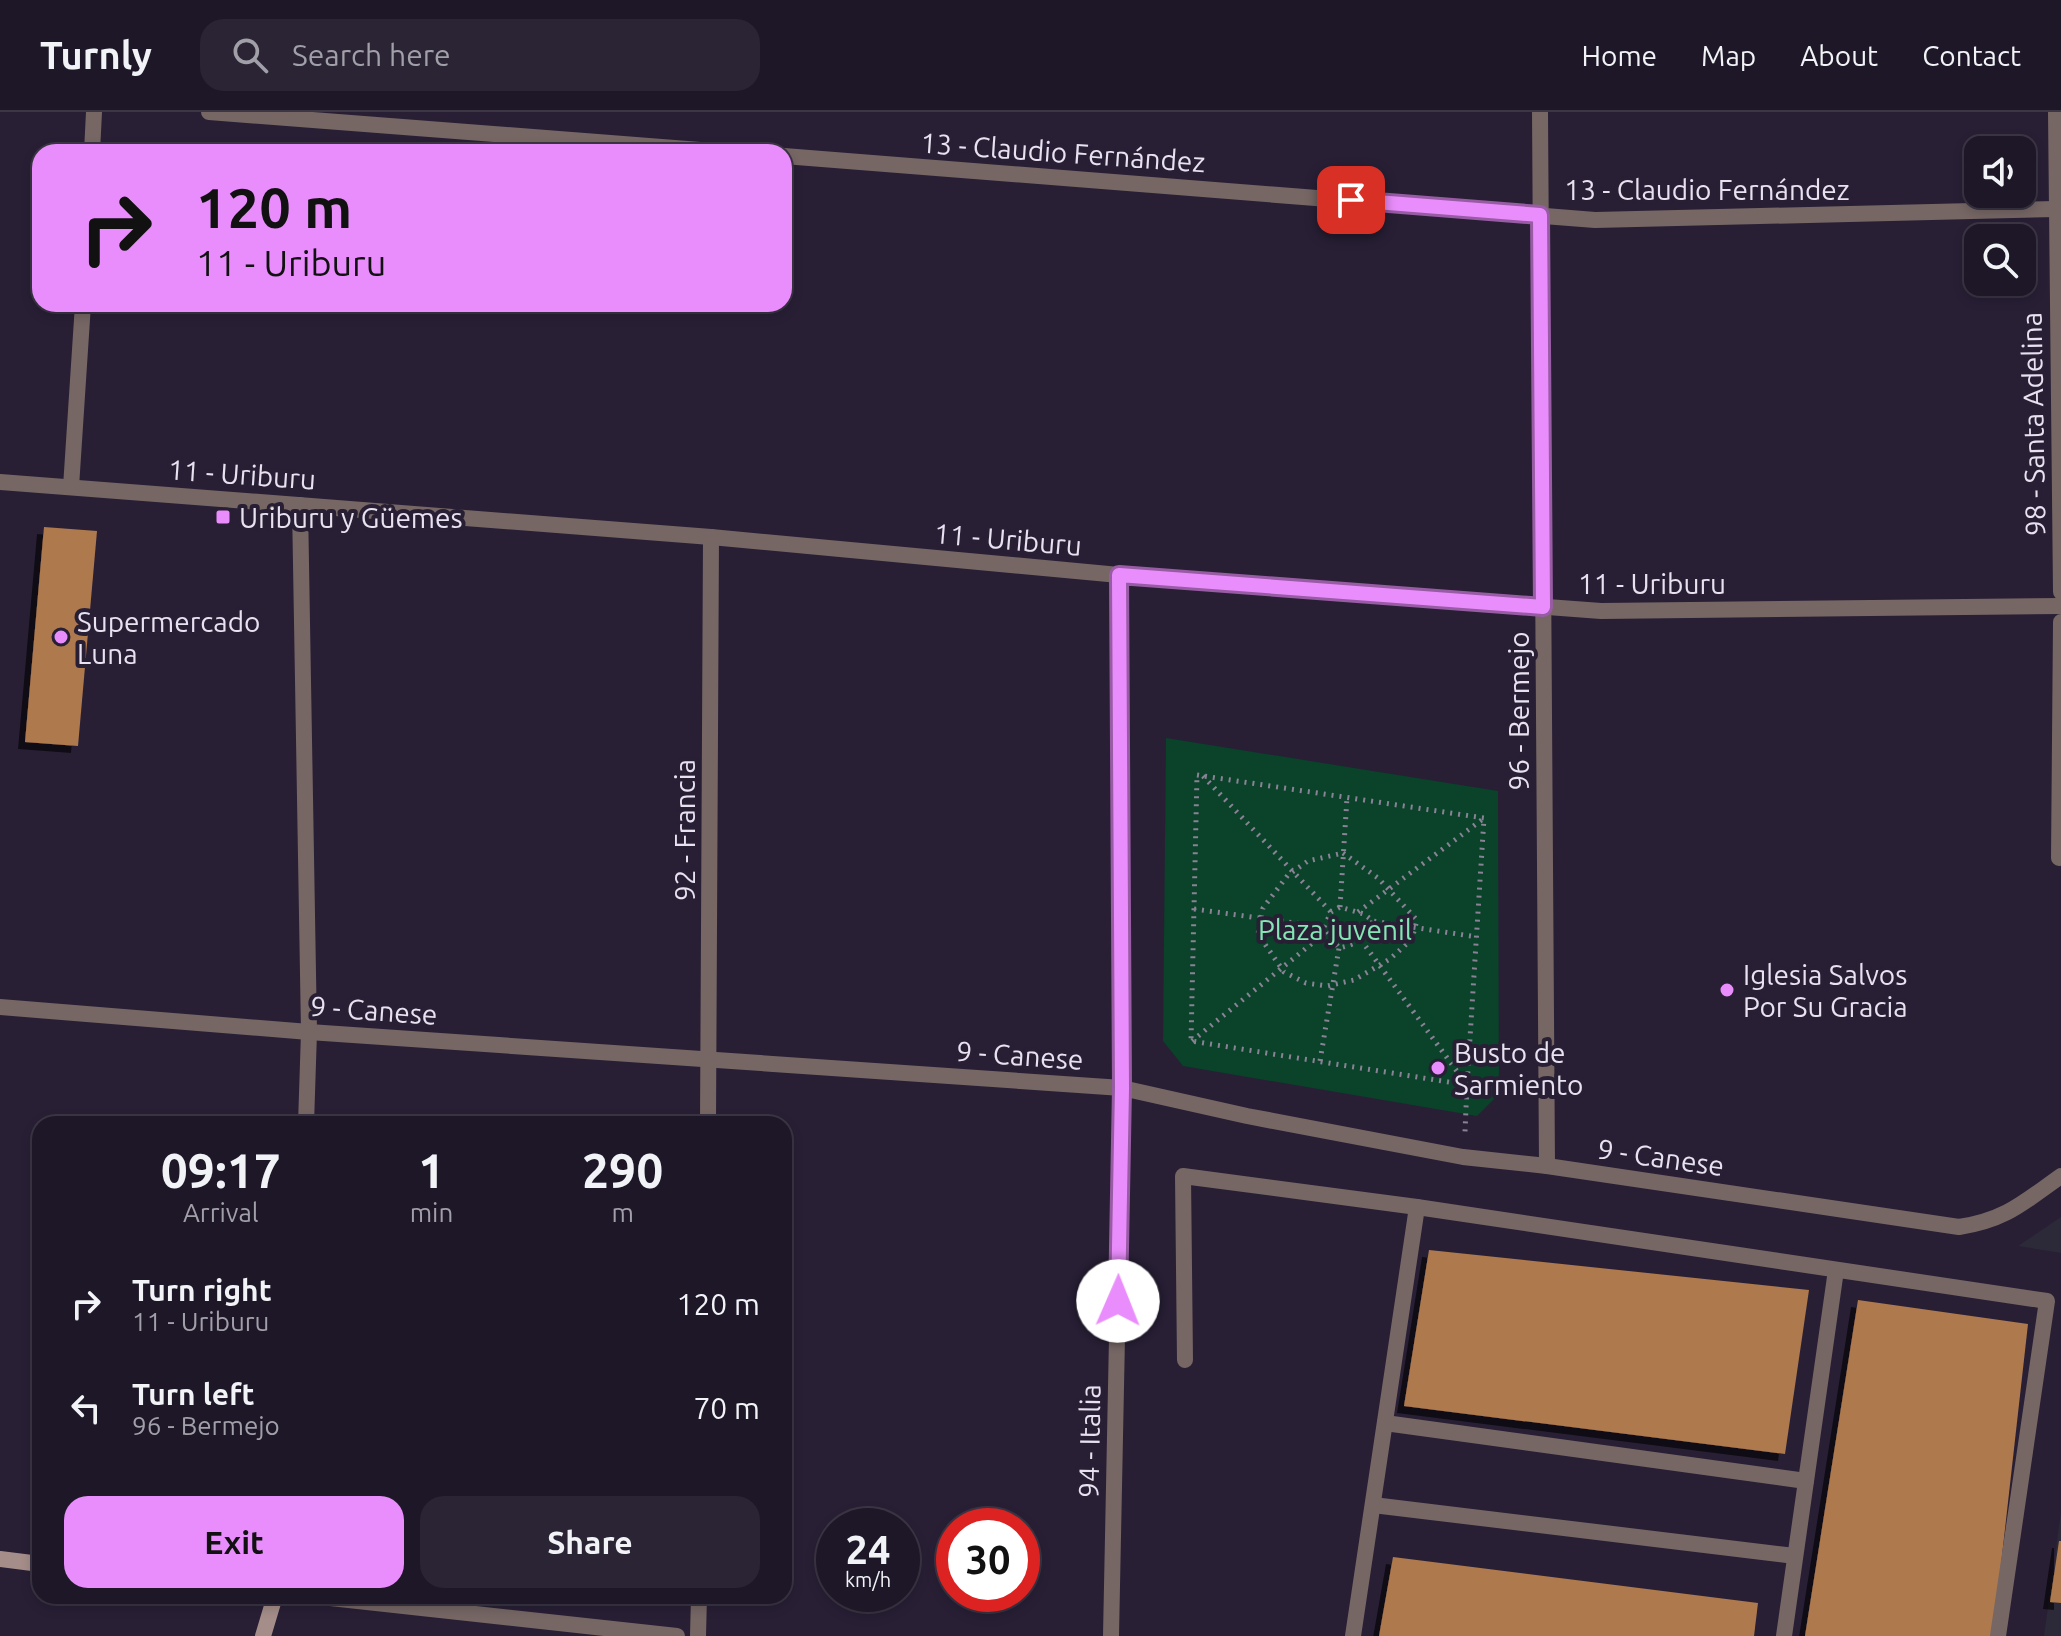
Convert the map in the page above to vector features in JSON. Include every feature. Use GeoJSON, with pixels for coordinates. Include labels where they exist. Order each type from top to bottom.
{"type":"FeatureCollection","features":[{"type":"Feature","properties":{"kind":"main road"},"geometry":{"type":"LineString","coordinates":[[0,1559],[32,1563]]}},
{"type":"Feature","properties":{"kind":"main road"},"geometry":{"type":"LineString","coordinates":[[263,1636],[273,1604]]}},
{"type":"Feature","properties":{"kind":"street"},"geometry":{"type":"LineString","coordinates":[[92,144],[94,112]]}},
{"type":"Feature","properties":{"kind":"street"},"geometry":{"type":"LineString","coordinates":[[209,112],[623,144]]}},
{"type":"Feature","properties":{"kind":"street","name":"96 - Bermejo"},"geometry":{"type":"LineString","coordinates":[[1540,112],[1547,1166]]}},
{"type":"Feature","properties":{"kind":"street","name":"98 - Santa Adelina"},"geometry":{"type":"LineString","coordinates":[[2056,112],[2061,592]]}},
{"type":"Feature","properties":{"kind":"street","name":"13 - Claudio Fernández"},"geometry":{"type":"LineString","coordinates":[[792,157],[1595,220],[2057,209]]}},
{"type":"Feature","properties":{"kind":"street"},"geometry":{"type":"LineString","coordinates":[[71,487],[82,312]]}},
{"type":"Feature","properties":{"kind":"street","name":"11 - Uriburu"},"geometry":{"type":"LineString","coordinates":[[0,482],[711,537],[1119,575],[1543,607],[1617,611],[2061,606]]}},
{"type":"Feature","properties":{"kind":"street"},"geometry":{"type":"LineString","coordinates":[[300,505],[309,1032],[306,1116]]}},
{"type":"Feature","properties":{"kind":"street","name":"92 - Francia"},"geometry":{"type":"LineString","coordinates":[[708,1116],[711,537]]}},
{"type":"Feature","properties":{"kind":"street","name":"94 - Italia"},"geometry":{"type":"LineString","coordinates":[[1111,1636],[1122,1088],[1119,575]]}},
{"type":"Feature","properties":{"kind":"street"},"geometry":{"type":"LineString","coordinates":[[2059,858],[2061,622]]}},
{"type":"Feature","properties":{"kind":"street","name":"9 - Canese"},"geometry":{"type":"LineString","coordinates":[[0,1007],[309,1032],[1122,1088],[1247,1116],[1463,1157],[1547,1166],[1959,1227],[1988,1223],[2010,1212],[2061,1176]]}},
{"type":"Feature","properties":{"kind":"street"},"geometry":{"type":"LineString","coordinates":[[1185,1360],[1183,1176],[1417,1207],[2047,1301],[1998,1636]]}},
{"type":"Feature","properties":{"kind":"street"},"geometry":{"type":"LineString","coordinates":[[1353,1636],[1417,1207]]}},
{"type":"Feature","properties":{"kind":"street"},"geometry":{"type":"LineString","coordinates":[[1784,1636],[1836,1270]]}},
{"type":"Feature","properties":{"kind":"street"},"geometry":{"type":"LineString","coordinates":[[1385,1423],[1806,1481]]}},
{"type":"Feature","properties":{"kind":"street"},"geometry":{"type":"LineString","coordinates":[[1373,1505],[1795,1556]]}},
{"type":"Feature","properties":{"kind":"street"},"geometry":{"type":"LineString","coordinates":[[385,1604],[677,1636]]}},
{"type":"Feature","properties":{"kind":"street"},"geometry":{"type":"LineString","coordinates":[[698,1636],[699,1604]]}},
{"type":"Feature","properties":{"kind":"path"},"geometry":{"type":"LineString","coordinates":[[1191,1041],[1197,775],[1484,818]]}},
{"type":"Feature","properties":{"kind":"path"},"geometry":{"type":"LineString","coordinates":[[1203,776],[1331,912]]}},
{"type":"Feature","properties":{"kind":"path"},"geometry":{"type":"LineString","coordinates":[[1340,907],[1347,798]]}},
{"type":"Feature","properties":{"kind":"path"},"geometry":{"type":"LineString","coordinates":[[1358,912],[1484,818]]}},
{"type":"Feature","properties":{"kind":"path"},"geometry":{"type":"LineString","coordinates":[[1463,1157],[1484,818]]}},
{"type":"Feature","properties":{"kind":"path"},"geometry":{"type":"LineString","coordinates":[[1343,853],[1389,889],[1417,920],[1412,939],[1380,966],[1354,980],[1333,985],[1306,983],[1282,968],[1258,934],[1263,908],[1293,872],[1308,861],[1343,853]]}},
{"type":"Feature","properties":{"kind":"path"},"geometry":{"type":"LineString","coordinates":[[1191,1041],[1325,930],[1331,912],[1340,907],[1358,912],[1373,921],[1477,937]]}},
{"type":"Feature","properties":{"kind":"path"},"geometry":{"type":"LineString","coordinates":[[1194,909],[1325,930],[1339,948],[1320,1061]]}},
{"type":"Feature","properties":{"kind":"path"},"geometry":{"type":"LineString","coordinates":[[1339,948],[1368,936],[1373,921]]}},
{"type":"Feature","properties":{"kind":"path"},"geometry":{"type":"LineString","coordinates":[[1361,940],[1467,1085]]}},
{"type":"Feature","properties":{"kind":"path"},"geometry":{"type":"LineString","coordinates":[[1191,1041],[1467,1085]]}},
{"type":"Feature","properties":{"kind":"shaded area"},"geometry":{"type":"Polygon","coordinates":[[[2061,1217],[2061,1253],[2018,1246],[2061,1217]]]}},
{"type":"Feature","properties":{"kind":"shaded area"},"geometry":{"type":"Polygon","coordinates":[[[2061,1512],[2061,1636],[2044,1636],[2061,1512]]]}},
{"type":"Feature","properties":{"kind":"green space","name":"Plaza juvenil"},"geometry":{"type":"Polygon","coordinates":[[[1166,738],[1498,791],[1499,1094],[1477,1116],[1183,1066],[1163,1041],[1166,738]]]}},
{"type":"Feature","properties":{"kind":"building","name":"Supermercado Luna"},"geometry":{"type":"Polygon","coordinates":[[[44,527],[97,531],[78,746],[25,742],[44,527]]]}},
{"type":"Feature","properties":{"kind":"building"},"geometry":{"type":"Polygon","coordinates":[[[1429,1250],[1809,1290],[1785,1454],[1404,1406],[1429,1250]]]}},
{"type":"Feature","properties":{"kind":"building"},"geometry":{"type":"Polygon","coordinates":[[[1858,1300],[2028,1324],[1993,1636],[1805,1636],[1858,1300]]]}},
{"type":"Feature","properties":{"kind":"building"},"geometry":{"type":"Polygon","coordinates":[[[2061,1541],[2061,1603],[2050,1602],[2061,1541]]]}},
{"type":"Feature","properties":{"kind":"building"},"geometry":{"type":"Polygon","coordinates":[[[1393,1557],[1758,1603],[1754,1636],[1379,1636],[1393,1557]]]}},
{"type":"Feature","properties":{"kind":"place","name":"Uriburu y Güemes"},"geometry":{"type":"Point","coordinates":[223,517]}},
{"type":"Feature","properties":{"kind":"place","name":"Supermercado Luna"},"geometry":{"type":"Point","coordinates":[61,637]}},
{"type":"Feature","properties":{"kind":"place","name":"Iglesia Salvos Por Su Gracia"},"geometry":{"type":"Point","coordinates":[1727,990]}},
{"type":"Feature","properties":{"kind":"place","name":"Busto de Sarmiento"},"geometry":{"type":"Point","coordinates":[1438,1068]}},
{"type":"Feature","properties":{"kind":"route"},"geometry":{"type":"LineString","coordinates":[[1118,1301],[1122,1088],[1119,575],[1543,607],[1540,215],[1351,200]]}}]}
